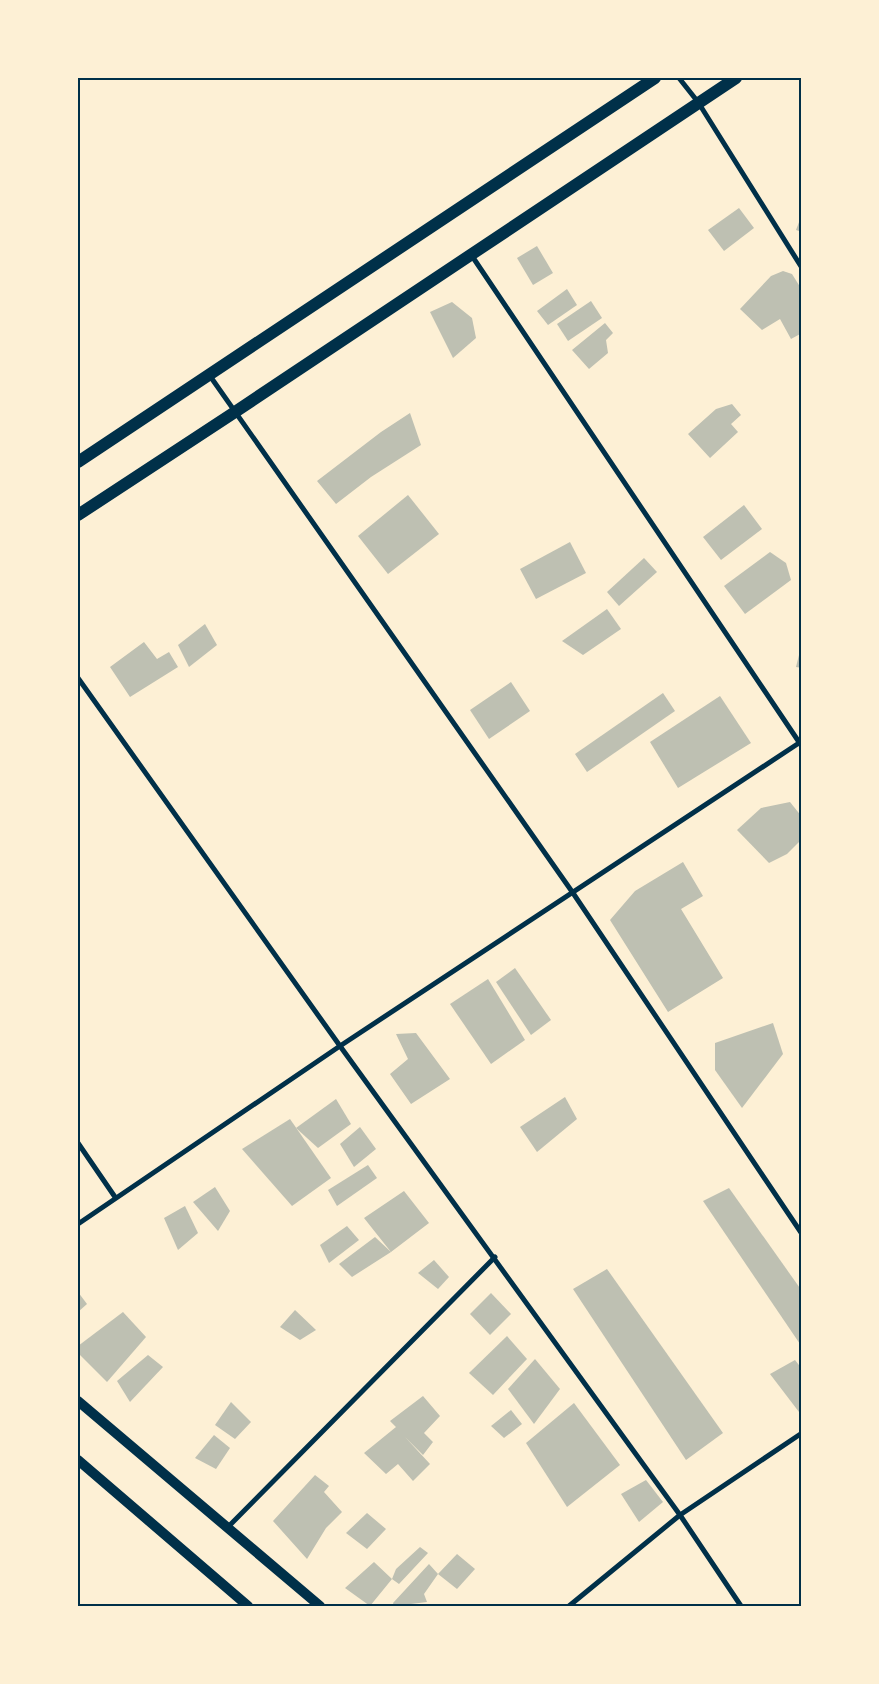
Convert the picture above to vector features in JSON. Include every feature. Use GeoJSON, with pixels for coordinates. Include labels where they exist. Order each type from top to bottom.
{"type":"FeatureCollection","features":[{"type":"Feature","properties":{"kind":"main road"},"geometry":{"type":"LineString","coordinates":[[78,462],[655,78]]}},
{"type":"Feature","properties":{"kind":"main road"},"geometry":{"type":"LineString","coordinates":[[78,515],[736,78]]}},
{"type":"Feature","properties":{"kind":"main road"},"geometry":{"type":"LineString","coordinates":[[78,1401],[228,1526],[320,1606]]}},
{"type":"Feature","properties":{"kind":"main road"},"geometry":{"type":"LineString","coordinates":[[78,1460],[248,1606]]}},
{"type":"Feature","properties":{"kind":"street"},"geometry":{"type":"LineString","coordinates":[[679,78],[698,102],[802,268]]}},
{"type":"Feature","properties":{"kind":"street"},"geometry":{"type":"LineString","coordinates":[[78,1224],[115,1197],[340,1046],[801,743],[471,253]]}},
{"type":"Feature","properties":{"kind":"street"},"geometry":{"type":"LineString","coordinates":[[209,374],[573,893],[802,1234]]}},
{"type":"Feature","properties":{"kind":"street"},"geometry":{"type":"LineString","coordinates":[[78,678],[340,1046],[680,1515],[742,1606]]}},
{"type":"Feature","properties":{"kind":"street"},"geometry":{"type":"LineString","coordinates":[[78,1143],[115,1197]]}},
{"type":"Feature","properties":{"kind":"street"},"geometry":{"type":"LineString","coordinates":[[228,1526],[494,1257]]}},
{"type":"Feature","properties":{"kind":"street"},"geometry":{"type":"LineString","coordinates":[[569,1606],[680,1515],[802,1434]]}},
{"type":"Feature","properties":{"kind":"building"},"geometry":{"type":"Polygon","coordinates":[[[739,208],[754,228],[724,251],[708,230],[739,208]]]}},
{"type":"Feature","properties":{"kind":"building"},"geometry":{"type":"Polygon","coordinates":[[[802,217],[802,232],[796,230],[802,217]]]}},
{"type":"Feature","properties":{"kind":"building"},"geometry":{"type":"Polygon","coordinates":[[[537,246],[553,273],[533,285],[517,258],[537,246]]]}},
{"type":"Feature","properties":{"kind":"building"},"geometry":{"type":"Polygon","coordinates":[[[783,271],[792,274],[802,290],[802,333],[791,339],[780,319],[762,330],[740,309],[771,276],[783,271]]]}},
{"type":"Feature","properties":{"kind":"building"},"geometry":{"type":"Polygon","coordinates":[[[567,289],[577,305],[548,325],[537,311],[567,289]]]}},
{"type":"Feature","properties":{"kind":"building"},"geometry":{"type":"Polygon","coordinates":[[[591,301],[602,318],[568,341],[557,324],[591,301]]]}},
{"type":"Feature","properties":{"kind":"building"},"geometry":{"type":"Polygon","coordinates":[[[452,302],[472,318],[476,338],[453,358],[430,312],[452,302]]]}},
{"type":"Feature","properties":{"kind":"building"},"geometry":{"type":"Polygon","coordinates":[[[605,323],[613,333],[606,340],[608,353],[589,369],[572,350],[605,323]]]}},
{"type":"Feature","properties":{"kind":"building"},"geometry":{"type":"Polygon","coordinates":[[[732,404],[741,415],[731,424],[738,432],[710,458],[688,434],[716,409],[732,404]]]}},
{"type":"Feature","properties":{"kind":"building"},"geometry":{"type":"Polygon","coordinates":[[[410,413],[421,445],[371,477],[336,504],[317,481],[381,432],[410,413]]]}},
{"type":"Feature","properties":{"kind":"building"},"geometry":{"type":"Polygon","coordinates":[[[408,495],[439,534],[388,574],[358,536],[408,495]]]}},
{"type":"Feature","properties":{"kind":"building"},"geometry":{"type":"Polygon","coordinates":[[[744,505],[762,529],[721,560],[703,537],[744,505]]]}},
{"type":"Feature","properties":{"kind":"building"},"geometry":{"type":"Polygon","coordinates":[[[570,542],[586,573],[536,599],[520,569],[570,542]]]}},
{"type":"Feature","properties":{"kind":"building"},"geometry":{"type":"Polygon","coordinates":[[[770,552],[786,563],[791,580],[745,614],[724,586],[770,552]]]}},
{"type":"Feature","properties":{"kind":"building"},"geometry":{"type":"Polygon","coordinates":[[[644,558],[657,572],[619,606],[607,592],[644,558]]]}},
{"type":"Feature","properties":{"kind":"building"},"geometry":{"type":"Polygon","coordinates":[[[607,609],[621,629],[583,655],[562,641],[607,609]]]}},
{"type":"Feature","properties":{"kind":"building"},"geometry":{"type":"Polygon","coordinates":[[[205,624],[217,645],[189,667],[178,645],[205,624]]]}},
{"type":"Feature","properties":{"kind":"building"},"geometry":{"type":"Polygon","coordinates":[[[144,642],[157,659],[169,652],[178,667],[130,697],[110,667],[144,642]]]}},
{"type":"Feature","properties":{"kind":"building"},"geometry":{"type":"Polygon","coordinates":[[[802,647],[802,668],[796,667],[802,647]]]}},
{"type":"Feature","properties":{"kind":"building"},"geometry":{"type":"Polygon","coordinates":[[[511,682],[530,711],[489,739],[470,710],[511,682]]]}},
{"type":"Feature","properties":{"kind":"building"},"geometry":{"type":"Polygon","coordinates":[[[663,693],[675,711],[587,772],[575,754],[663,693]]]}},
{"type":"Feature","properties":{"kind":"building"},"geometry":{"type":"Polygon","coordinates":[[[720,696],[751,743],[678,788],[650,742],[720,696]]]}},
{"type":"Feature","properties":{"kind":"building"},"geometry":{"type":"Polygon","coordinates":[[[790,802],[802,817],[802,839],[787,854],[769,863],[737,830],[761,808],[790,802]]]}},
{"type":"Feature","properties":{"kind":"building"},"geometry":{"type":"Polygon","coordinates":[[[683,862],[703,896],[681,909],[723,978],[668,1012],[610,920],[635,891],[683,862]]]}},
{"type":"Feature","properties":{"kind":"building"},"geometry":{"type":"Polygon","coordinates":[[[515,968],[551,1020],[531,1035],[496,982],[515,968]]]}},
{"type":"Feature","properties":{"kind":"building"},"geometry":{"type":"Polygon","coordinates":[[[488,979],[525,1040],[491,1064],[450,1004],[488,979]]]}},
{"type":"Feature","properties":{"kind":"building"},"geometry":{"type":"Polygon","coordinates":[[[773,1023],[783,1054],[742,1108],[715,1070],[715,1043],[773,1023]]]}},
{"type":"Feature","properties":{"kind":"building"},"geometry":{"type":"Polygon","coordinates":[[[416,1033],[450,1079],[411,1104],[390,1074],[408,1059],[396,1034],[416,1033]]]}},
{"type":"Feature","properties":{"kind":"building"},"geometry":{"type":"Polygon","coordinates":[[[565,1097],[577,1119],[537,1152],[520,1127],[565,1097]]]}},
{"type":"Feature","properties":{"kind":"building"},"geometry":{"type":"Polygon","coordinates":[[[336,1099],[351,1124],[318,1148],[296,1128],[336,1099]]]}},
{"type":"Feature","properties":{"kind":"building"},"geometry":{"type":"Polygon","coordinates":[[[290,1119],[331,1178],[292,1206],[242,1149],[290,1119]]]}},
{"type":"Feature","properties":{"kind":"building"},"geometry":{"type":"Polygon","coordinates":[[[360,1127],[376,1149],[354,1167],[340,1144],[360,1127]]]}},
{"type":"Feature","properties":{"kind":"building"},"geometry":{"type":"Polygon","coordinates":[[[368,1165],[377,1178],[337,1206],[328,1190],[368,1165]]]}},
{"type":"Feature","properties":{"kind":"building"},"geometry":{"type":"Polygon","coordinates":[[[215,1187],[230,1211],[218,1231],[193,1202],[215,1187]]]}},
{"type":"Feature","properties":{"kind":"building"},"geometry":{"type":"Polygon","coordinates":[[[729,1188],[802,1291],[802,1347],[703,1201],[729,1188]]]}},
{"type":"Feature","properties":{"kind":"building"},"geometry":{"type":"Polygon","coordinates":[[[404,1191],[429,1223],[391,1252],[364,1218],[404,1191]]]}},
{"type":"Feature","properties":{"kind":"building"},"geometry":{"type":"Polygon","coordinates":[[[185,1206],[198,1233],[178,1250],[164,1218],[185,1206]]]}},
{"type":"Feature","properties":{"kind":"building"},"geometry":{"type":"Polygon","coordinates":[[[347,1226],[359,1240],[329,1263],[320,1245],[347,1226]]]}},
{"type":"Feature","properties":{"kind":"building"},"geometry":{"type":"Polygon","coordinates":[[[375,1237],[391,1252],[352,1277],[339,1264],[375,1237]]]}},
{"type":"Feature","properties":{"kind":"building"},"geometry":{"type":"Polygon","coordinates":[[[434,1260],[449,1277],[438,1289],[418,1273],[434,1260]]]}},
{"type":"Feature","properties":{"kind":"building"},"geometry":{"type":"Polygon","coordinates":[[[607,1269],[723,1433],[686,1460],[573,1289],[607,1269]]]}},
{"type":"Feature","properties":{"kind":"building"},"geometry":{"type":"Polygon","coordinates":[[[78,1292],[87,1304],[78,1312],[78,1292]]]}},
{"type":"Feature","properties":{"kind":"building"},"geometry":{"type":"Polygon","coordinates":[[[491,1293],[511,1314],[490,1335],[470,1314],[491,1293]]]}},
{"type":"Feature","properties":{"kind":"building"},"geometry":{"type":"Polygon","coordinates":[[[295,1310],[316,1330],[300,1340],[280,1327],[295,1310]]]}},
{"type":"Feature","properties":{"kind":"building"},"geometry":{"type":"Polygon","coordinates":[[[123,1312],[146,1337],[107,1382],[78,1353],[78,1346],[123,1312]]]}},
{"type":"Feature","properties":{"kind":"building"},"geometry":{"type":"Polygon","coordinates":[[[507,1336],[527,1359],[493,1395],[469,1373],[507,1336]]]}},
{"type":"Feature","properties":{"kind":"building"},"geometry":{"type":"Polygon","coordinates":[[[148,1355],[163,1367],[130,1402],[117,1381],[148,1355]]]}},
{"type":"Feature","properties":{"kind":"building"},"geometry":{"type":"Polygon","coordinates":[[[535,1359],[560,1389],[534,1424],[508,1389],[535,1359]]]}},
{"type":"Feature","properties":{"kind":"building"},"geometry":{"type":"Polygon","coordinates":[[[795,1360],[802,1369],[802,1411],[799,1412],[770,1374],[795,1360]]]}},
{"type":"Feature","properties":{"kind":"building"},"geometry":{"type":"Polygon","coordinates":[[[423,1396],[440,1416],[424,1433],[433,1442],[423,1455],[405,1437],[430,1464],[413,1481],[398,1464],[386,1474],[364,1453],[396,1427],[390,1421],[423,1396]]]}},
{"type":"Feature","properties":{"kind":"building"},"geometry":{"type":"Polygon","coordinates":[[[231,1402],[251,1422],[235,1439],[215,1425],[231,1402]]]}},
{"type":"Feature","properties":{"kind":"building"},"geometry":{"type":"Polygon","coordinates":[[[574,1403],[620,1465],[567,1507],[526,1443],[574,1403]]]}},
{"type":"Feature","properties":{"kind":"building"},"geometry":{"type":"Polygon","coordinates":[[[511,1410],[522,1424],[504,1438],[491,1426],[511,1410]]]}},
{"type":"Feature","properties":{"kind":"building"},"geometry":{"type":"Polygon","coordinates":[[[214,1435],[230,1448],[216,1469],[195,1458],[214,1435]]]}},
{"type":"Feature","properties":{"kind":"building"},"geometry":{"type":"Polygon","coordinates":[[[315,1475],[329,1486],[324,1492],[342,1512],[326,1528],[307,1559],[273,1521],[315,1475]]]}},
{"type":"Feature","properties":{"kind":"building"},"geometry":{"type":"Polygon","coordinates":[[[646,1480],[663,1502],[639,1522],[621,1494],[646,1480]]]}},
{"type":"Feature","properties":{"kind":"building"},"geometry":{"type":"Polygon","coordinates":[[[367,1513],[386,1529],[367,1549],[346,1533],[367,1513]]]}},
{"type":"Feature","properties":{"kind":"building"},"geometry":{"type":"Polygon","coordinates":[[[420,1547],[428,1553],[399,1584],[392,1579],[396,1569],[420,1547]]]}},
{"type":"Feature","properties":{"kind":"building"},"geometry":{"type":"Polygon","coordinates":[[[457,1554],[475,1569],[457,1589],[438,1574],[457,1554]]]}},
{"type":"Feature","properties":{"kind":"building"},"geometry":{"type":"Polygon","coordinates":[[[374,1562],[392,1579],[370,1606],[345,1588],[374,1562]]]}},
{"type":"Feature","properties":{"kind":"building"},"geometry":{"type":"Polygon","coordinates":[[[429,1564],[438,1574],[424,1594],[427,1602],[411,1604],[409,1606],[394,1606],[393,1603],[429,1564]]]}}]}
